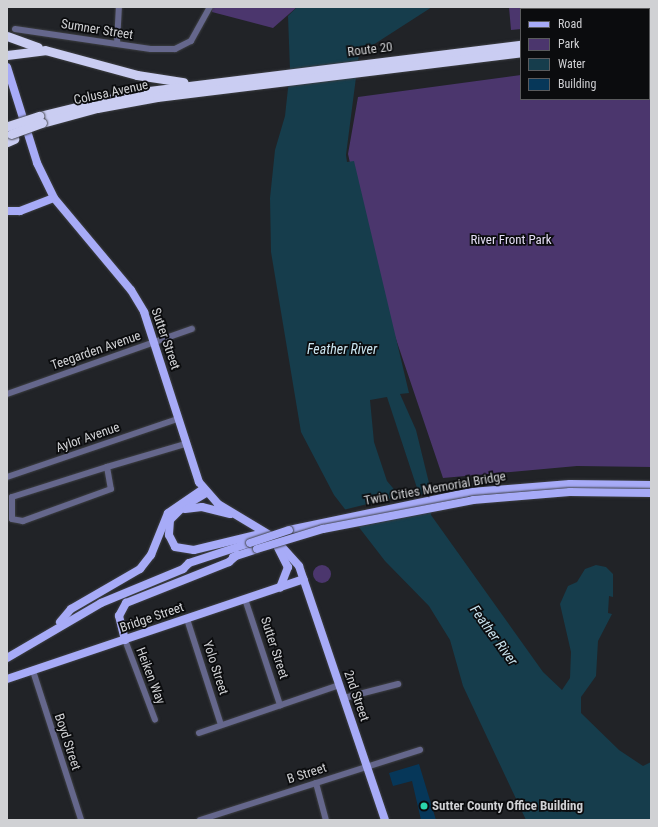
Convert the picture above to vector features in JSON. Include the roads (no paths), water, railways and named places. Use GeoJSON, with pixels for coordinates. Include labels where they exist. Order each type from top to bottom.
{"type":"FeatureCollection","features":[{"type":"Feature","properties":{"kind":"highway"},"geometry":{"type":"LineString","coordinates":[[7,36],[45,50],[149,78],[211,83]]}},
{"type":"Feature","properties":{"kind":"highway","name":"Route 20"},"geometry":{"type":"LineString","coordinates":[[222,85],[520,45]]}},
{"type":"Feature","properties":{"kind":"highway"},"geometry":{"type":"LineString","coordinates":[[7,55],[45,50]]}},
{"type":"Feature","properties":{"kind":"highway","name":"Route 20"},"geometry":{"type":"LineString","coordinates":[[222,85],[520,52]]}},
{"type":"Feature","properties":{"kind":"highway","name":"Colusa Avenue"},"geometry":{"type":"LineString","coordinates":[[9,134],[114,96],[211,83],[222,85]]}},
{"type":"Feature","properties":{"kind":"highway","name":"Colusa Avenue"},"geometry":{"type":"LineString","coordinates":[[42,122],[81,112],[222,85]]}},
{"type":"Feature","properties":{"kind":"main road","name":"Sutter Street"},"geometry":{"type":"LineString","coordinates":[[7,67],[37,163],[54,198],[131,290],[156,342],[185,444],[204,491]]}},
{"type":"Feature","properties":{"kind":"main road"},"geometry":{"type":"LineString","coordinates":[[7,211],[20,211],[54,198]]}},
{"type":"Feature","properties":{"kind":"main road","name":"Twin Cities Memorial Bridge"},"geometry":{"type":"LineString","coordinates":[[247,540],[477,491],[556,485],[651,485]]}},
{"type":"Feature","properties":{"kind":"main road"},"geometry":{"type":"LineString","coordinates":[[204,491],[172,516],[168,530],[178,548],[194,550],[247,540]]}},
{"type":"Feature","properties":{"kind":"main road"},"geometry":{"type":"LineString","coordinates":[[204,491],[239,516],[273,537],[292,555],[304,579]]}},
{"type":"Feature","properties":{"kind":"main road"},"geometry":{"type":"LineString","coordinates":[[54,628],[71,609],[140,570],[151,555],[169,512],[204,491]]}},
{"type":"Feature","properties":{"kind":"main road","name":"Twin Cities Memorial Bridge"},"geometry":{"type":"LineString","coordinates":[[237,555],[323,529],[473,500],[570,492],[651,493]]}},
{"type":"Feature","properties":{"kind":"main road"},"geometry":{"type":"LineString","coordinates":[[180,510],[202,506],[239,516]]}},
{"type":"Feature","properties":{"kind":"main road"},"geometry":{"type":"LineString","coordinates":[[273,537],[287,564],[286,578],[280,588]]}},
{"type":"Feature","properties":{"kind":"main road"},"geometry":{"type":"LineString","coordinates":[[7,658],[54,628],[106,601],[183,569],[189,563],[247,540]]}},
{"type":"Feature","properties":{"kind":"main road"},"geometry":{"type":"LineString","coordinates":[[183,569],[191,570],[237,555]]}},
{"type":"Feature","properties":{"kind":"main road"},"geometry":{"type":"LineString","coordinates":[[125,640],[119,618],[126,603],[229,562],[237,555]]}},
{"type":"Feature","properties":{"kind":"main road","name":"Bridge Street"},"geometry":{"type":"LineString","coordinates":[[7,679],[304,579]]}},
{"type":"Feature","properties":{"kind":"main road","name":"2nd Street"},"geometry":{"type":"LineString","coordinates":[[304,579],[385,820]]}},
{"type":"Feature","properties":{"kind":"street"},"geometry":{"type":"LineString","coordinates":[[117,43],[119,7]]}},
{"type":"Feature","properties":{"kind":"street","name":"Sumner Street"},"geometry":{"type":"LineString","coordinates":[[15,29],[117,43],[151,50],[175,49],[191,41],[210,7]]}},
{"type":"Feature","properties":{"kind":"street","name":"Teegarden Avenue"},"geometry":{"type":"LineString","coordinates":[[7,394],[192,329]]}},
{"type":"Feature","properties":{"kind":"street","name":"Aylor Avenue"},"geometry":{"type":"LineString","coordinates":[[7,477],[177,419]]}},
{"type":"Feature","properties":{"kind":"street"},"geometry":{"type":"LineString","coordinates":[[107,467],[111,489],[23,521],[12,519],[12,498],[107,467],[185,444]]}},
{"type":"Feature","properties":{"kind":"street","name":"Sutter Street"},"geometry":{"type":"LineString","coordinates":[[245,599],[280,705]]}},
{"type":"Feature","properties":{"kind":"street","name":"Yolo Street"},"geometry":{"type":"LineString","coordinates":[[188,619],[221,725]]}},
{"type":"Feature","properties":{"kind":"street","name":"Heiken Way"},"geometry":{"type":"LineString","coordinates":[[125,640],[155,720]]}},
{"type":"Feature","properties":{"kind":"street","name":"Boyd Street"},"geometry":{"type":"LineString","coordinates":[[33,670],[81,820]]}},
{"type":"Feature","properties":{"kind":"street"},"geometry":{"type":"LineString","coordinates":[[344,698],[398,684]]}},
{"type":"Feature","properties":{"kind":"street"},"geometry":{"type":"LineString","coordinates":[[198,733],[339,685]]}},
{"type":"Feature","properties":{"kind":"street","name":"B Street"},"geometry":{"type":"LineString","coordinates":[[201,820],[420,750]]}},
{"type":"Feature","properties":{"kind":"street"},"geometry":{"type":"LineString","coordinates":[[316,783],[326,820]]}},
{"type":"Feature","properties":{"kind":"water","name":"Feather River"},"geometry":{"type":"Polygon","coordinates":[[[297,7],[432,7],[359,54],[346,155],[347,162],[354,161],[409,393],[400,394],[416,430],[430,487],[431,515],[543,672],[562,690],[570,678],[571,652],[560,604],[568,586],[577,582],[585,569],[596,565],[606,567],[613,574],[613,597],[609,596],[608,613],[612,614],[598,641],[596,676],[581,697],[581,713],[619,750],[643,766],[651,762],[651,820],[526,820],[463,686],[450,640],[429,606],[385,561],[334,495],[301,432],[271,252],[270,198],[275,150],[285,116],[290,70],[288,16],[297,7]],[[387,397],[370,400],[374,442],[387,481],[408,506],[417,501],[417,488],[387,397]]]}},
{"type":"Feature","properties":{"kind":"place","name":"Sutter County Office Building"},"geometry":{"type":"Point","coordinates":[424,806]}},
{"type":"Feature","properties":{"kind":"park label","name":"River Front Park"},"geometry":{"type":"Point","coordinates":[511,240]}}]}
